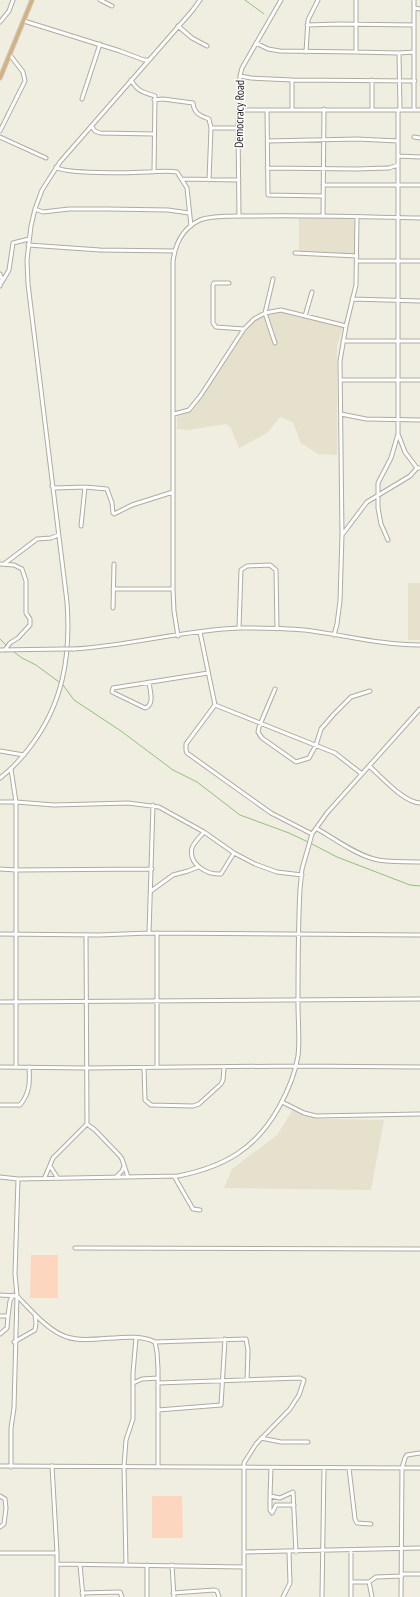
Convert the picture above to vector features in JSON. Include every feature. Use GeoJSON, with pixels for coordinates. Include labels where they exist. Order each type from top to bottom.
{"type":"FeatureCollection","features":[{"type":"Feature","properties":{"kind":"main road"},"geometry":{"type":"LineString","coordinates":[[0,78],[32,0]]}},
{"type":"Feature","properties":{"kind":"street"},"geometry":{"type":"LineString","coordinates":[[0,22],[9,11],[13,0]]}},
{"type":"Feature","properties":{"kind":"street"},"geometry":{"type":"LineString","coordinates":[[100,0],[112,6]]}},
{"type":"Feature","properties":{"kind":"street"},"geometry":{"type":"LineString","coordinates":[[0,778],[24,755],[40,734],[49,717],[58,696],[66,664],[69,626],[28,284],[28,245],[35,209],[42,190],[56,167],[200,0]]}},
{"type":"Feature","properties":{"kind":"street","name":"Democracy Road"},"geometry":{"type":"LineString","coordinates":[[239,216],[238,128],[240,76],[242,68],[281,0]]}},
{"type":"Feature","properties":{"kind":"street"},"geometry":{"type":"LineString","coordinates":[[306,52],[309,15],[318,0]]}},
{"type":"Feature","properties":{"kind":"street"},"geometry":{"type":"LineString","coordinates":[[356,0],[356,52]]}},
{"type":"Feature","properties":{"kind":"street"},"geometry":{"type":"LineString","coordinates":[[414,0],[414,109]]}},
{"type":"Feature","properties":{"kind":"street"},"geometry":{"type":"LineString","coordinates":[[414,8],[420,9]]}},
{"type":"Feature","properties":{"kind":"street"},"geometry":{"type":"LineString","coordinates":[[24,21],[100,44],[144,60],[149,60]]}},
{"type":"Feature","properties":{"kind":"street"},"geometry":{"type":"LineString","coordinates":[[308,25],[414,25]]}},
{"type":"Feature","properties":{"kind":"street"},"geometry":{"type":"LineString","coordinates":[[178,26],[192,38],[207,46]]}},
{"type":"Feature","properties":{"kind":"street"},"geometry":{"type":"LineString","coordinates":[[256,43],[280,51],[414,52]]}},
{"type":"Feature","properties":{"kind":"street"},"geometry":{"type":"LineString","coordinates":[[82,99],[100,44]]}},
{"type":"Feature","properties":{"kind":"street"},"geometry":{"type":"LineString","coordinates":[[415,47],[420,46]]}},
{"type":"Feature","properties":{"kind":"street"},"geometry":{"type":"LineString","coordinates":[[342,535],[367,502],[410,476],[419,468],[405,452],[398,434],[397,420],[399,380],[399,53]]}},
{"type":"Feature","properties":{"kind":"street"},"geometry":{"type":"LineString","coordinates":[[0,131],[25,81],[23,72],[10,55]]}},
{"type":"Feature","properties":{"kind":"street"},"geometry":{"type":"LineString","coordinates":[[240,76],[292,80],[415,81]]}},
{"type":"Feature","properties":{"kind":"street"},"geometry":{"type":"LineString","coordinates":[[131,80],[135,87],[143,93],[156,96],[154,100],[154,172]]}},
{"type":"Feature","properties":{"kind":"street"},"geometry":{"type":"LineString","coordinates":[[292,80],[292,110]]}},
{"type":"Feature","properties":{"kind":"street"},"geometry":{"type":"LineString","coordinates":[[372,80],[372,109]]}},
{"type":"Feature","properties":{"kind":"street"},"geometry":{"type":"LineString","coordinates":[[154,100],[163,99],[193,103],[194,109],[197,113],[210,119],[209,180]]}},
{"type":"Feature","properties":{"kind":"street"},"geometry":{"type":"LineString","coordinates":[[323,216],[324,109]]}},
{"type":"Feature","properties":{"kind":"street"},"geometry":{"type":"LineString","coordinates":[[239,110],[420,110]]}},
{"type":"Feature","properties":{"kind":"street"},"geometry":{"type":"LineString","coordinates":[[267,110],[269,195],[323,196]]}},
{"type":"Feature","properties":{"kind":"street"},"geometry":{"type":"LineString","coordinates":[[91,126],[95,131],[100,133],[154,134]]}},
{"type":"Feature","properties":{"kind":"street"},"geometry":{"type":"LineString","coordinates":[[211,128],[238,128]]}},
{"type":"Feature","properties":{"kind":"street"},"geometry":{"type":"LineString","coordinates":[[0,137],[46,158]]}},
{"type":"Feature","properties":{"kind":"street"},"geometry":{"type":"LineString","coordinates":[[414,137],[420,138]]}},
{"type":"Feature","properties":{"kind":"street"},"geometry":{"type":"LineString","coordinates":[[268,141],[324,141],[357,139],[398,141]]}},
{"type":"Feature","properties":{"kind":"street"},"geometry":{"type":"LineString","coordinates":[[398,156],[420,157]]}},
{"type":"Feature","properties":{"kind":"street"},"geometry":{"type":"LineString","coordinates":[[268,168],[389,168],[398,165]]}},
{"type":"Feature","properties":{"kind":"street"},"geometry":{"type":"LineString","coordinates":[[56,167],[59,170],[82,173],[177,172],[187,188],[190,226]]}},
{"type":"Feature","properties":{"kind":"street"},"geometry":{"type":"LineString","coordinates":[[182,179],[239,180]]}},
{"type":"Feature","properties":{"kind":"street"},"geometry":{"type":"LineString","coordinates":[[323,184],[420,185]]}},
{"type":"Feature","properties":{"kind":"street"},"geometry":{"type":"LineString","coordinates":[[35,209],[43,212],[69,209],[108,209],[168,210],[189,213]]}},
{"type":"Feature","properties":{"kind":"street"},"geometry":{"type":"LineString","coordinates":[[178,636],[174,611],[173,589],[173,262],[179,241],[190,226],[204,218],[239,216],[323,216],[420,218]]}},
{"type":"Feature","properties":{"kind":"street"},"geometry":{"type":"LineString","coordinates":[[334,635],[338,624],[340,601],[342,535],[340,361],[346,326],[356,285],[358,217]]}},
{"type":"Feature","properties":{"kind":"street"},"geometry":{"type":"LineString","coordinates":[[0,286],[9,270],[13,243],[15,241],[29,239]]}},
{"type":"Feature","properties":{"kind":"street"},"geometry":{"type":"LineString","coordinates":[[28,245],[100,250],[175,251]]}},
{"type":"Feature","properties":{"kind":"street"},"geometry":{"type":"LineString","coordinates":[[295,253],[357,256]]}},
{"type":"Feature","properties":{"kind":"street"},"geometry":{"type":"LineString","coordinates":[[357,261],[420,261]]}},
{"type":"Feature","properties":{"kind":"street"},"geometry":{"type":"LineString","coordinates":[[0,274],[2,276],[2,282]]}},
{"type":"Feature","properties":{"kind":"street"},"geometry":{"type":"LineString","coordinates":[[273,279],[264,312],[275,343]]}},
{"type":"Feature","properties":{"kind":"street"},"geometry":{"type":"LineString","coordinates":[[229,283],[214,283],[213,285],[212,323],[216,327],[244,329]]}},
{"type":"Feature","properties":{"kind":"street"},"geometry":{"type":"LineString","coordinates":[[305,316],[312,292]]}},
{"type":"Feature","properties":{"kind":"street"},"geometry":{"type":"LineString","coordinates":[[352,300],[398,302],[420,301]]}},
{"type":"Feature","properties":{"kind":"street"},"geometry":{"type":"LineString","coordinates":[[174,414],[189,410],[201,395],[244,329],[264,312],[281,310],[346,326]]}},
{"type":"Feature","properties":{"kind":"street"},"geometry":{"type":"LineString","coordinates":[[343,341],[420,340]]}},
{"type":"Feature","properties":{"kind":"street"},"geometry":{"type":"LineString","coordinates":[[340,380],[420,380]]}},
{"type":"Feature","properties":{"kind":"street"},"geometry":{"type":"LineString","coordinates":[[341,414],[366,419],[420,420]]}},
{"type":"Feature","properties":{"kind":"street"},"geometry":{"type":"LineString","coordinates":[[388,540],[381,524],[377,496],[378,483],[391,458],[398,434]]}},
{"type":"Feature","properties":{"kind":"street"},"geometry":{"type":"LineString","coordinates":[[52,486],[54,488],[85,487],[107,489],[112,502],[114,514],[132,505],[173,492]]}},
{"type":"Feature","properties":{"kind":"street"},"geometry":{"type":"LineString","coordinates":[[81,526],[85,487]]}},
{"type":"Feature","properties":{"kind":"street"},"geometry":{"type":"LineString","coordinates":[[2,564],[37,539],[51,538],[58,535]]}},
{"type":"Feature","properties":{"kind":"street"},"geometry":{"type":"LineString","coordinates":[[2,564],[19,566],[23,571],[26,581],[26,613],[31,621],[30,625],[18,638],[10,642],[5,650]]}},
{"type":"Feature","properties":{"kind":"street"},"geometry":{"type":"LineString","coordinates":[[113,608],[114,564]]}},
{"type":"Feature","properties":{"kind":"street"},"geometry":{"type":"LineString","coordinates":[[239,628],[241,570],[247,566],[270,565],[276,570],[278,629]]}},
{"type":"Feature","properties":{"kind":"street"},"geometry":{"type":"LineString","coordinates":[[113,589],[173,589]]}},
{"type":"Feature","properties":{"kind":"street"},"geometry":{"type":"LineString","coordinates":[[0,650],[99,648],[200,632],[239,628],[311,631],[377,642],[420,645]]}},
{"type":"Feature","properties":{"kind":"street"},"geometry":{"type":"LineString","coordinates":[[200,632],[215,705],[186,744],[187,753],[271,813],[312,834]]}},
{"type":"Feature","properties":{"kind":"street"},"geometry":{"type":"LineString","coordinates":[[149,682],[151,700],[147,708],[112,692],[114,688],[149,682],[208,673]]}},
{"type":"Feature","properties":{"kind":"street"},"geometry":{"type":"LineString","coordinates":[[275,689],[260,723],[258,732],[262,738],[296,762],[309,758],[324,726],[348,699],[370,691]]}},
{"type":"Feature","properties":{"kind":"street"},"geometry":{"type":"LineString","coordinates":[[215,705],[338,755],[362,774]]}},
{"type":"Feature","properties":{"kind":"street"},"geometry":{"type":"LineString","coordinates":[[0,1177],[18,1179],[45,1177],[174,1176],[209,1169],[232,1158],[258,1137],[271,1121],[282,1102],[290,1084],[298,1055],[299,894],[312,834],[327,813],[420,709]]}},
{"type":"Feature","properties":{"kind":"street"},"geometry":{"type":"LineString","coordinates":[[0,751],[24,755]]}},
{"type":"Feature","properties":{"kind":"street"},"geometry":{"type":"LineString","coordinates":[[369,766],[403,796],[409,800],[420,803]]}},
{"type":"Feature","properties":{"kind":"street"},"geometry":{"type":"LineString","coordinates":[[11,769],[16,802],[16,1066]]}},
{"type":"Feature","properties":{"kind":"street"},"geometry":{"type":"LineString","coordinates":[[0,802],[89,805],[105,803],[153,805],[204,832],[234,853],[255,864],[277,872],[302,875]]}},
{"type":"Feature","properties":{"kind":"street"},"geometry":{"type":"LineString","coordinates":[[149,933],[153,805]]}},
{"type":"Feature","properties":{"kind":"street"},"geometry":{"type":"LineString","coordinates":[[316,828],[364,856],[385,861],[420,862]]}},
{"type":"Feature","properties":{"kind":"street"},"geometry":{"type":"LineString","coordinates":[[204,832],[192,847],[192,859],[198,867],[215,874],[221,874],[234,853]]}},
{"type":"Feature","properties":{"kind":"street"},"geometry":{"type":"LineString","coordinates":[[151,891],[173,875],[188,872],[198,867]]}},
{"type":"Feature","properties":{"kind":"street"},"geometry":{"type":"LineString","coordinates":[[0,869],[152,869]]}},
{"type":"Feature","properties":{"kind":"street"},"geometry":{"type":"LineString","coordinates":[[0,934],[86,935],[157,933],[420,935]]}},
{"type":"Feature","properties":{"kind":"street"},"geometry":{"type":"LineString","coordinates":[[157,933],[157,1067]]}},
{"type":"Feature","properties":{"kind":"street"},"geometry":{"type":"LineString","coordinates":[[45,1177],[53,1158],[87,1124],[86,935]]}},
{"type":"Feature","properties":{"kind":"street"},"geometry":{"type":"LineString","coordinates":[[0,1002],[420,999]]}},
{"type":"Feature","properties":{"kind":"street"},"geometry":{"type":"LineString","coordinates":[[0,1067],[420,1067]]}},
{"type":"Feature","properties":{"kind":"street"},"geometry":{"type":"LineString","coordinates":[[0,1105],[20,1105],[25,1099],[29,1088],[29,1067]]}},
{"type":"Feature","properties":{"kind":"street"},"geometry":{"type":"LineString","coordinates":[[144,1068],[145,1100],[148,1103],[156,1105],[194,1106],[210,1095],[221,1084],[223,1080],[224,1068]]}},
{"type":"Feature","properties":{"kind":"street"},"geometry":{"type":"LineString","coordinates":[[282,1102],[304,1113],[316,1116],[420,1114]]}},
{"type":"Feature","properties":{"kind":"street"},"geometry":{"type":"LineString","coordinates":[[87,1124],[115,1150],[122,1159],[128,1177]]}},
{"type":"Feature","properties":{"kind":"street"},"geometry":{"type":"LineString","coordinates":[[50,1166],[57,1177]]}},
{"type":"Feature","properties":{"kind":"street"},"geometry":{"type":"LineString","coordinates":[[116,1177],[122,1171],[124,1166]]}},
{"type":"Feature","properties":{"kind":"street"},"geometry":{"type":"LineString","coordinates":[[174,1176],[188,1203],[193,1209],[200,1210]]}},
{"type":"Feature","properties":{"kind":"street"},"geometry":{"type":"LineString","coordinates":[[11,1466],[14,1342],[17,1328],[15,1274],[18,1179]]}},
{"type":"Feature","properties":{"kind":"street"},"geometry":{"type":"LineString","coordinates":[[75,1248],[420,1249]]}},
{"type":"Feature","properties":{"kind":"street"},"geometry":{"type":"LineString","coordinates":[[0,1295],[15,1295],[35,1315],[60,1334],[70,1338],[136,1338],[155,1342],[226,1339],[247,1340],[247,1380]]}},
{"type":"Feature","properties":{"kind":"street"},"geometry":{"type":"LineString","coordinates":[[0,1334],[7,1328],[10,1301],[15,1295]]}},
{"type":"Feature","properties":{"kind":"street"},"geometry":{"type":"LineString","coordinates":[[14,1342],[34,1330],[36,1323],[35,1315]]}},
{"type":"Feature","properties":{"kind":"street"},"geometry":{"type":"LineString","coordinates":[[0,1316],[8,1316]]}},
{"type":"Feature","properties":{"kind":"street"},"geometry":{"type":"LineString","coordinates":[[126,1565],[124,1466],[126,1440],[133,1419],[133,1383],[136,1338]]}},
{"type":"Feature","properties":{"kind":"street"},"geometry":{"type":"LineString","coordinates":[[158,1410],[221,1405],[226,1339]]}},
{"type":"Feature","properties":{"kind":"street"},"geometry":{"type":"LineString","coordinates":[[155,1342],[158,1355],[158,1467]]}},
{"type":"Feature","properties":{"kind":"street"},"geometry":{"type":"LineString","coordinates":[[133,1383],[142,1379],[158,1378]]}},
{"type":"Feature","properties":{"kind":"street"},"geometry":{"type":"LineString","coordinates":[[158,1383],[300,1378],[304,1380],[290,1409],[261,1438],[250,1452],[243,1468],[244,1597]]}},
{"type":"Feature","properties":{"kind":"street"},"geometry":{"type":"LineString","coordinates":[[261,1438],[281,1442],[308,1442]]}},
{"type":"Feature","properties":{"kind":"street"},"geometry":{"type":"LineString","coordinates":[[401,1597],[402,1468],[407,1455],[420,1453]]}},
{"type":"Feature","properties":{"kind":"street"},"geometry":{"type":"LineString","coordinates":[[0,1466],[420,1468]]}},
{"type":"Feature","properties":{"kind":"street"},"geometry":{"type":"LineString","coordinates":[[52,1466],[58,1564],[58,1597]]}},
{"type":"Feature","properties":{"kind":"street"},"geometry":{"type":"LineString","coordinates":[[271,1468],[270,1512],[273,1512],[278,1498]]}},
{"type":"Feature","properties":{"kind":"street"},"geometry":{"type":"LineString","coordinates":[[322,1597],[324,1468]]}},
{"type":"Feature","properties":{"kind":"street"},"geometry":{"type":"LineString","coordinates":[[349,1468],[355,1519],[357,1523],[371,1524]]}},
{"type":"Feature","properties":{"kind":"street"},"geometry":{"type":"LineString","coordinates":[[270,1496],[282,1498],[293,1492],[296,1552]]}},
{"type":"Feature","properties":{"kind":"street"},"geometry":{"type":"LineString","coordinates":[[0,1496],[5,1499],[6,1508],[4,1524],[0,1527]]}},
{"type":"Feature","properties":{"kind":"street"},"geometry":{"type":"LineString","coordinates":[[276,1505],[294,1505]]}},
{"type":"Feature","properties":{"kind":"street"},"geometry":{"type":"LineString","coordinates":[[244,1552],[402,1550],[405,1548],[420,1548]]}},
{"type":"Feature","properties":{"kind":"street"},"geometry":{"type":"LineString","coordinates":[[351,1551],[351,1597]]}},
{"type":"Feature","properties":{"kind":"street"},"geometry":{"type":"LineString","coordinates":[[283,1597],[290,1582],[289,1552]]}},
{"type":"Feature","properties":{"kind":"street"},"geometry":{"type":"LineString","coordinates":[[0,1553],[57,1553]]}},
{"type":"Feature","properties":{"kind":"street"},"geometry":{"type":"LineString","coordinates":[[58,1564],[243,1567]]}},
{"type":"Feature","properties":{"kind":"street"},"geometry":{"type":"LineString","coordinates":[[80,1565],[83,1597]]}},
{"type":"Feature","properties":{"kind":"street"},"geometry":{"type":"LineString","coordinates":[[147,1565],[147,1597]]}},
{"type":"Feature","properties":{"kind":"street"},"geometry":{"type":"LineString","coordinates":[[172,1565],[174,1595],[214,1590],[217,1591],[219,1597]]}},
{"type":"Feature","properties":{"kind":"street"},"geometry":{"type":"LineString","coordinates":[[351,1582],[369,1582],[376,1576],[420,1574]]}},
{"type":"Feature","properties":{"kind":"street"},"geometry":{"type":"LineString","coordinates":[[369,1582],[372,1597]]}},
{"type":"Feature","properties":{"kind":"street"},"geometry":{"type":"LineString","coordinates":[[82,1593],[120,1592],[122,1597]]}},
{"type":"Feature","properties":{"kind":"shaded area"},"geometry":{"type":"Polygon","coordinates":[[[299,217],[353,219],[355,223],[354,254],[299,251],[299,217]]]}},
{"type":"Feature","properties":{"kind":"shaded area"},"geometry":{"type":"Polygon","coordinates":[[[280,312],[343,327],[337,346],[337,455],[318,454],[301,443],[293,422],[280,417],[267,433],[239,448],[231,428],[226,424],[188,430],[177,429],[177,417],[192,411],[242,333],[263,316],[280,312]]]}},
{"type":"Feature","properties":{"kind":"shaded area"},"geometry":{"type":"Polygon","coordinates":[[[408,583],[420,583],[420,640],[408,640],[408,583]]]}},
{"type":"Feature","properties":{"kind":"shaded area"},"geometry":{"type":"Polygon","coordinates":[[[294,1108],[318,1119],[384,1120],[371,1190],[224,1188],[232,1169],[277,1135],[294,1108]]]}},
{"type":"Feature","properties":{"kind":"shaded area"},"geometry":{"type":"Polygon","coordinates":[[[31,1255],[58,1255],[58,1298],[30,1298],[31,1255]]]}},
{"type":"Feature","properties":{"kind":"shaded area"},"geometry":{"type":"Polygon","coordinates":[[[152,1496],[182,1496],[183,1538],[152,1538],[152,1496]]]}},
{"type":"Feature","properties":{"kind":"waterway"},"geometry":{"type":"LineString","coordinates":[[245,0],[264,14]]}},
{"type":"Feature","properties":{"kind":"waterway"},"geometry":{"type":"LineString","coordinates":[[0,639],[6,645]]}},
{"type":"Feature","properties":{"kind":"waterway"},"geometry":{"type":"LineString","coordinates":[[14,652],[36,665],[59,682]]}},
{"type":"Feature","properties":{"kind":"waterway"},"geometry":{"type":"LineString","coordinates":[[63,685],[74,700],[121,731],[173,770],[197,782],[240,815],[289,833],[308,842]]}},
{"type":"Feature","properties":{"kind":"waterway"},"geometry":{"type":"LineString","coordinates":[[312,844],[337,857],[410,885],[420,886]]}}]}
